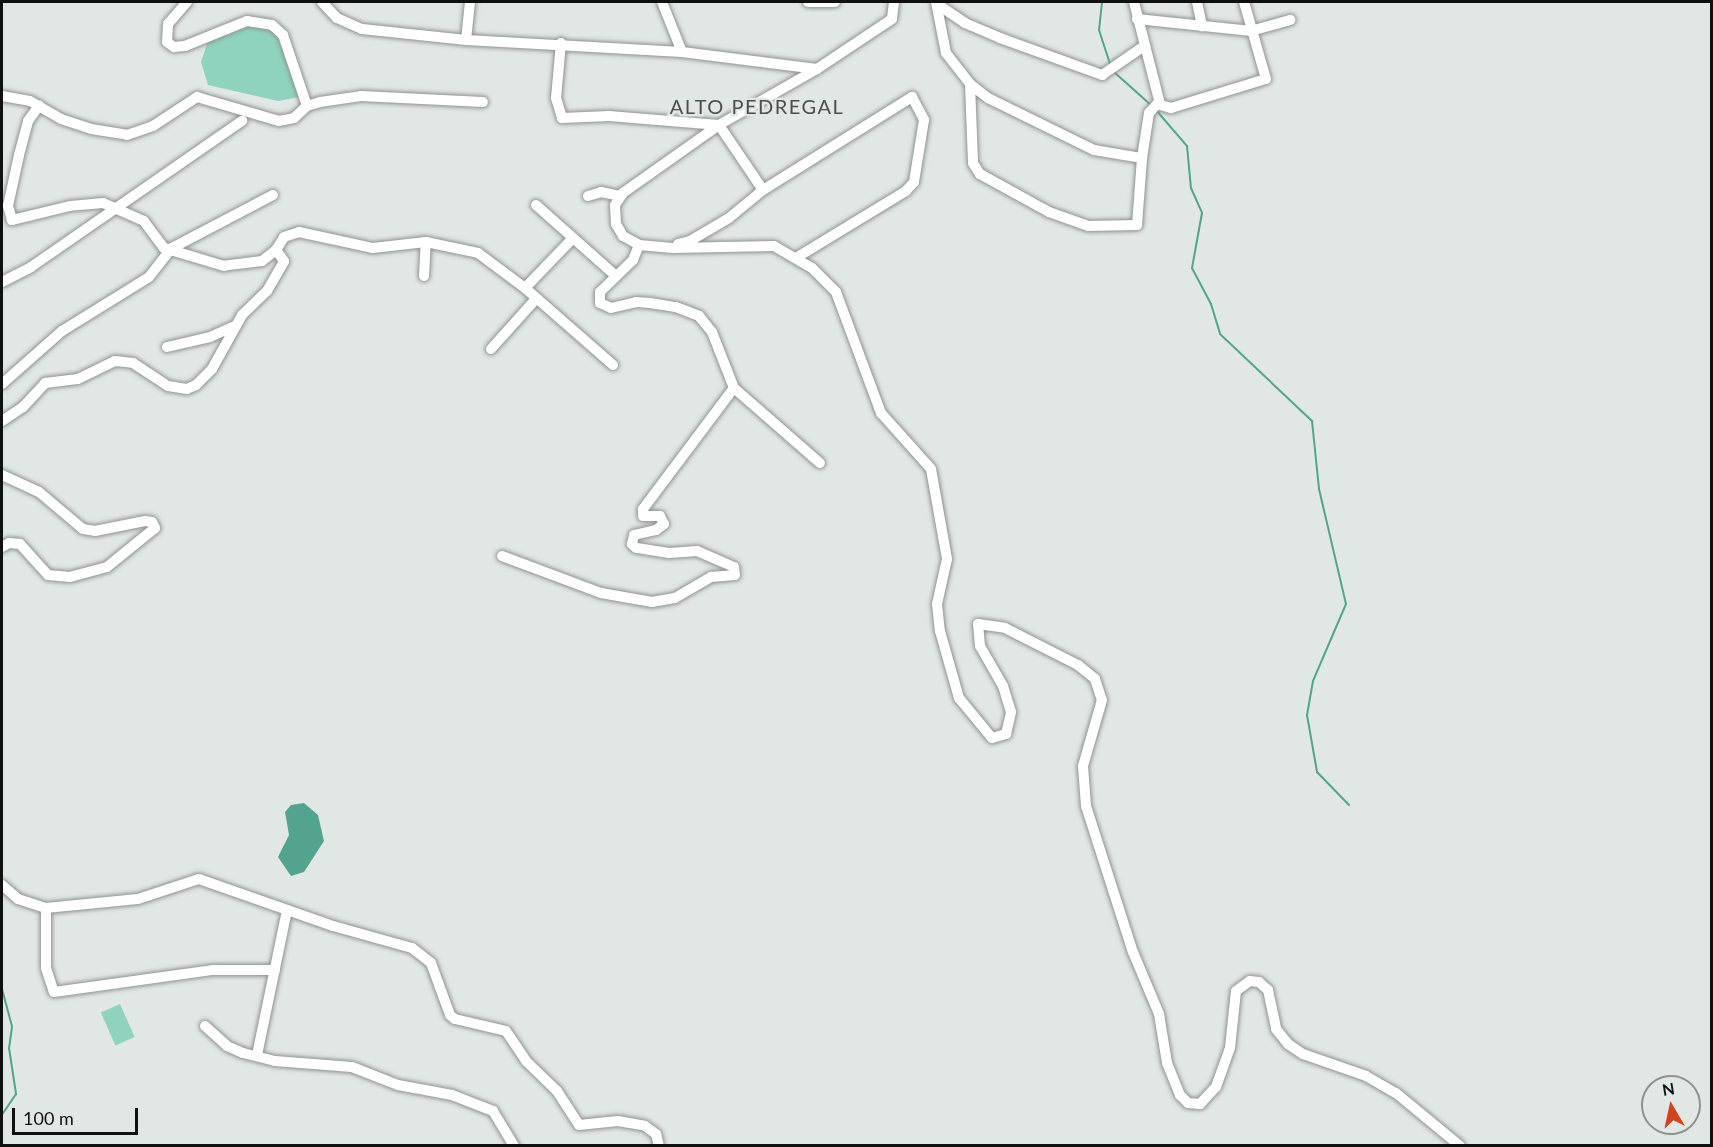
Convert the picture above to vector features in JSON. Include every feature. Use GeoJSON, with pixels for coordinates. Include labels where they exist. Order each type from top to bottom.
{"type":"FeatureCollection","features":[{"type":"Feature","properties":{"kind":"street"},"geometry":{"type":"LineString","coordinates":[[187,2],[168,24],[166,42],[174,47],[185,46],[248,21],[272,25],[283,35],[307,106]]}},
{"type":"Feature","properties":{"kind":"street"},"geometry":{"type":"LineString","coordinates":[[322,2],[349,26],[466,40],[561,43],[682,52],[817,69]]}},
{"type":"Feature","properties":{"kind":"street"},"geometry":{"type":"LineString","coordinates":[[466,40],[470,2]]}},
{"type":"Feature","properties":{"kind":"street"},"geometry":{"type":"LineString","coordinates":[[662,2],[682,52]]}},
{"type":"Feature","properties":{"kind":"street"},"geometry":{"type":"LineString","coordinates":[[808,2],[836,2]]}},
{"type":"Feature","properties":{"kind":"street"},"geometry":{"type":"LineString","coordinates":[[894,2],[892,19],[817,69],[719,125],[620,195],[614,210],[616,224],[624,236],[639,245],[668,248],[764,245],[796,258],[821,275],[836,292],[881,413],[931,469],[947,559],[938,604],[940,631],[959,698],[992,738],[1006,734],[1011,712],[1003,686],[980,646],[978,624],[983,622],[1005,628],[1078,665],[1095,679],[1101,691],[1100,715],[1083,766],[1086,806],[1133,952],[1159,1014],[1167,1063],[1180,1095],[1188,1103],[1200,1104],[1216,1087],[1230,1048],[1236,991],[1250,981],[1259,982],[1268,990],[1276,1029],[1288,1044],[1303,1054],[1366,1076],[1396,1093],[1460,1146]]}},
{"type":"Feature","properties":{"kind":"street"},"geometry":{"type":"LineString","coordinates":[[1134,2],[1159,104]]}},
{"type":"Feature","properties":{"kind":"street"},"geometry":{"type":"LineString","coordinates":[[1197,2],[1202,26]]}},
{"type":"Feature","properties":{"kind":"street"},"geometry":{"type":"LineString","coordinates":[[1159,104],[1171,108],[1266,79],[1244,2]]}},
{"type":"Feature","properties":{"kind":"street"},"geometry":{"type":"LineString","coordinates":[[936,3],[965,23],[1028,50],[1087,71],[1105,73],[1144,46]]}},
{"type":"Feature","properties":{"kind":"street"},"geometry":{"type":"LineString","coordinates":[[936,3],[946,53],[970,84],[988,98],[1094,150],[1142,159]]}},
{"type":"Feature","properties":{"kind":"street"},"geometry":{"type":"LineString","coordinates":[[1137,19],[1251,31],[1290,20]]}},
{"type":"Feature","properties":{"kind":"street"},"geometry":{"type":"LineString","coordinates":[[561,43],[556,98],[562,118],[609,116],[719,125]]}},
{"type":"Feature","properties":{"kind":"street"},"geometry":{"type":"LineString","coordinates":[[970,84],[976,168],[1048,212],[1088,226],[1137,225],[1142,159],[1149,113],[1159,104]]}},
{"type":"Feature","properties":{"kind":"street"},"geometry":{"type":"LineString","coordinates":[[2,96],[30,101],[61,119],[127,135],[153,126],[197,97],[279,121],[294,118],[307,106],[367,96],[483,102]]}},
{"type":"Feature","properties":{"kind":"street"},"geometry":{"type":"LineString","coordinates":[[668,248],[690,241],[764,190],[912,97],[924,126],[914,182],[906,191],[796,258]]}},
{"type":"Feature","properties":{"kind":"street"},"geometry":{"type":"LineString","coordinates":[[39,106],[28,121],[8,216],[12,220],[70,206],[103,203],[111,209],[144,221],[165,248],[172,248],[224,266],[262,261],[276,250],[284,237],[299,232],[373,248],[426,242],[478,253],[525,288],[535,300],[613,366]]}},
{"type":"Feature","properties":{"kind":"street"},"geometry":{"type":"LineString","coordinates":[[2,282],[21,273],[242,121]]}},
{"type":"Feature","properties":{"kind":"street"},"geometry":{"type":"LineString","coordinates":[[719,125],[764,190]]}},
{"type":"Feature","properties":{"kind":"street"},"geometry":{"type":"LineString","coordinates":[[588,196],[601,192],[620,195]]}},
{"type":"Feature","properties":{"kind":"street"},"geometry":{"type":"LineString","coordinates":[[2,384],[62,331],[149,277],[172,248],[273,195]]}},
{"type":"Feature","properties":{"kind":"street"},"geometry":{"type":"LineString","coordinates":[[536,205],[616,276]]}},
{"type":"Feature","properties":{"kind":"street"},"geometry":{"type":"LineString","coordinates":[[525,288],[572,239]]}},
{"type":"Feature","properties":{"kind":"street"},"geometry":{"type":"LineString","coordinates":[[424,276],[426,242]]}},
{"type":"Feature","properties":{"kind":"street"},"geometry":{"type":"LineString","coordinates":[[639,245],[633,260],[600,292],[600,303],[611,308],[636,302],[650,303],[676,307],[699,316],[712,332],[734,388],[820,463]]}},
{"type":"Feature","properties":{"kind":"street"},"geometry":{"type":"LineString","coordinates":[[2,421],[24,407],[45,383],[78,379],[115,360],[133,363],[168,386],[187,389],[196,385],[212,369],[236,325],[267,291],[282,266],[284,258],[276,250]]}},
{"type":"Feature","properties":{"kind":"street"},"geometry":{"type":"LineString","coordinates":[[491,349],[535,300]]}},
{"type":"Feature","properties":{"kind":"street"},"geometry":{"type":"LineString","coordinates":[[167,347],[210,337],[236,325]]}},
{"type":"Feature","properties":{"kind":"street"},"geometry":{"type":"LineString","coordinates":[[502,556],[601,593],[652,602],[675,598],[711,578],[735,575],[734,567],[697,551],[669,553],[636,548],[632,544],[634,535],[656,530],[664,524],[660,516],[644,516],[644,509],[734,388]]}},
{"type":"Feature","properties":{"kind":"street"},"geometry":{"type":"LineString","coordinates":[[2,475],[39,492],[83,529],[95,531],[145,521],[152,522],[155,528],[107,567],[70,577],[48,575],[20,544],[9,543],[2,547]]}},
{"type":"Feature","properties":{"kind":"street"},"geometry":{"type":"LineString","coordinates":[[2,885],[18,899],[46,908],[138,899],[199,879],[425,954],[450,1015],[455,1019],[506,1031],[526,1061],[548,1079],[579,1125],[618,1121],[645,1126],[656,1134],[659,1146]]}},
{"type":"Feature","properties":{"kind":"street"},"geometry":{"type":"LineString","coordinates":[[46,908],[46,968],[54,992],[213,970],[275,970]]}},
{"type":"Feature","properties":{"kind":"street"},"geometry":{"type":"LineString","coordinates":[[258,1055],[287,910]]}},
{"type":"Feature","properties":{"kind":"street"},"geometry":{"type":"LineString","coordinates":[[205,1026],[227,1046],[284,1062],[352,1068],[398,1085],[444,1092],[494,1111],[514,1146]]}},
{"type":"Feature","properties":{"kind":"shaded area"},"geometry":{"type":"Polygon","coordinates":[[[233,24],[279,25],[299,97],[278,101],[208,85],[201,62],[210,35],[233,24]]]}},
{"type":"Feature","properties":{"kind":"shaded area"},"geometry":{"type":"Polygon","coordinates":[[[304,803],[318,815],[324,841],[304,872],[291,876],[278,857],[289,835],[285,812],[291,805],[304,803]]]}},
{"type":"Feature","properties":{"kind":"shaded area"},"geometry":{"type":"Polygon","coordinates":[[[120,1004],[135,1037],[115,1045],[101,1013],[120,1004]]]}},
{"type":"Feature","properties":{"kind":"waterway"},"geometry":{"type":"LineString","coordinates":[[1102,2],[1099,30],[1110,64]]}},
{"type":"Feature","properties":{"kind":"waterway"},"geometry":{"type":"LineString","coordinates":[[1114,72],[1152,106]]}},
{"type":"Feature","properties":{"kind":"waterway"},"geometry":{"type":"LineString","coordinates":[[1156,110],[1187,146],[1191,188],[1202,213],[1192,268],[1211,304],[1220,334],[1312,421],[1319,489],[1346,604],[1313,681],[1307,715],[1317,772],[1349,805]]}},
{"type":"Feature","properties":{"kind":"waterway"},"geometry":{"type":"LineString","coordinates":[[2,989],[12,1027],[9,1048],[16,1094],[2,1115]]}},
{"type":"Feature","properties":{"kind":"district","name":"ALTO PEDREGAL"},"geometry":{"type":"Point","coordinates":[757,106]}}]}
